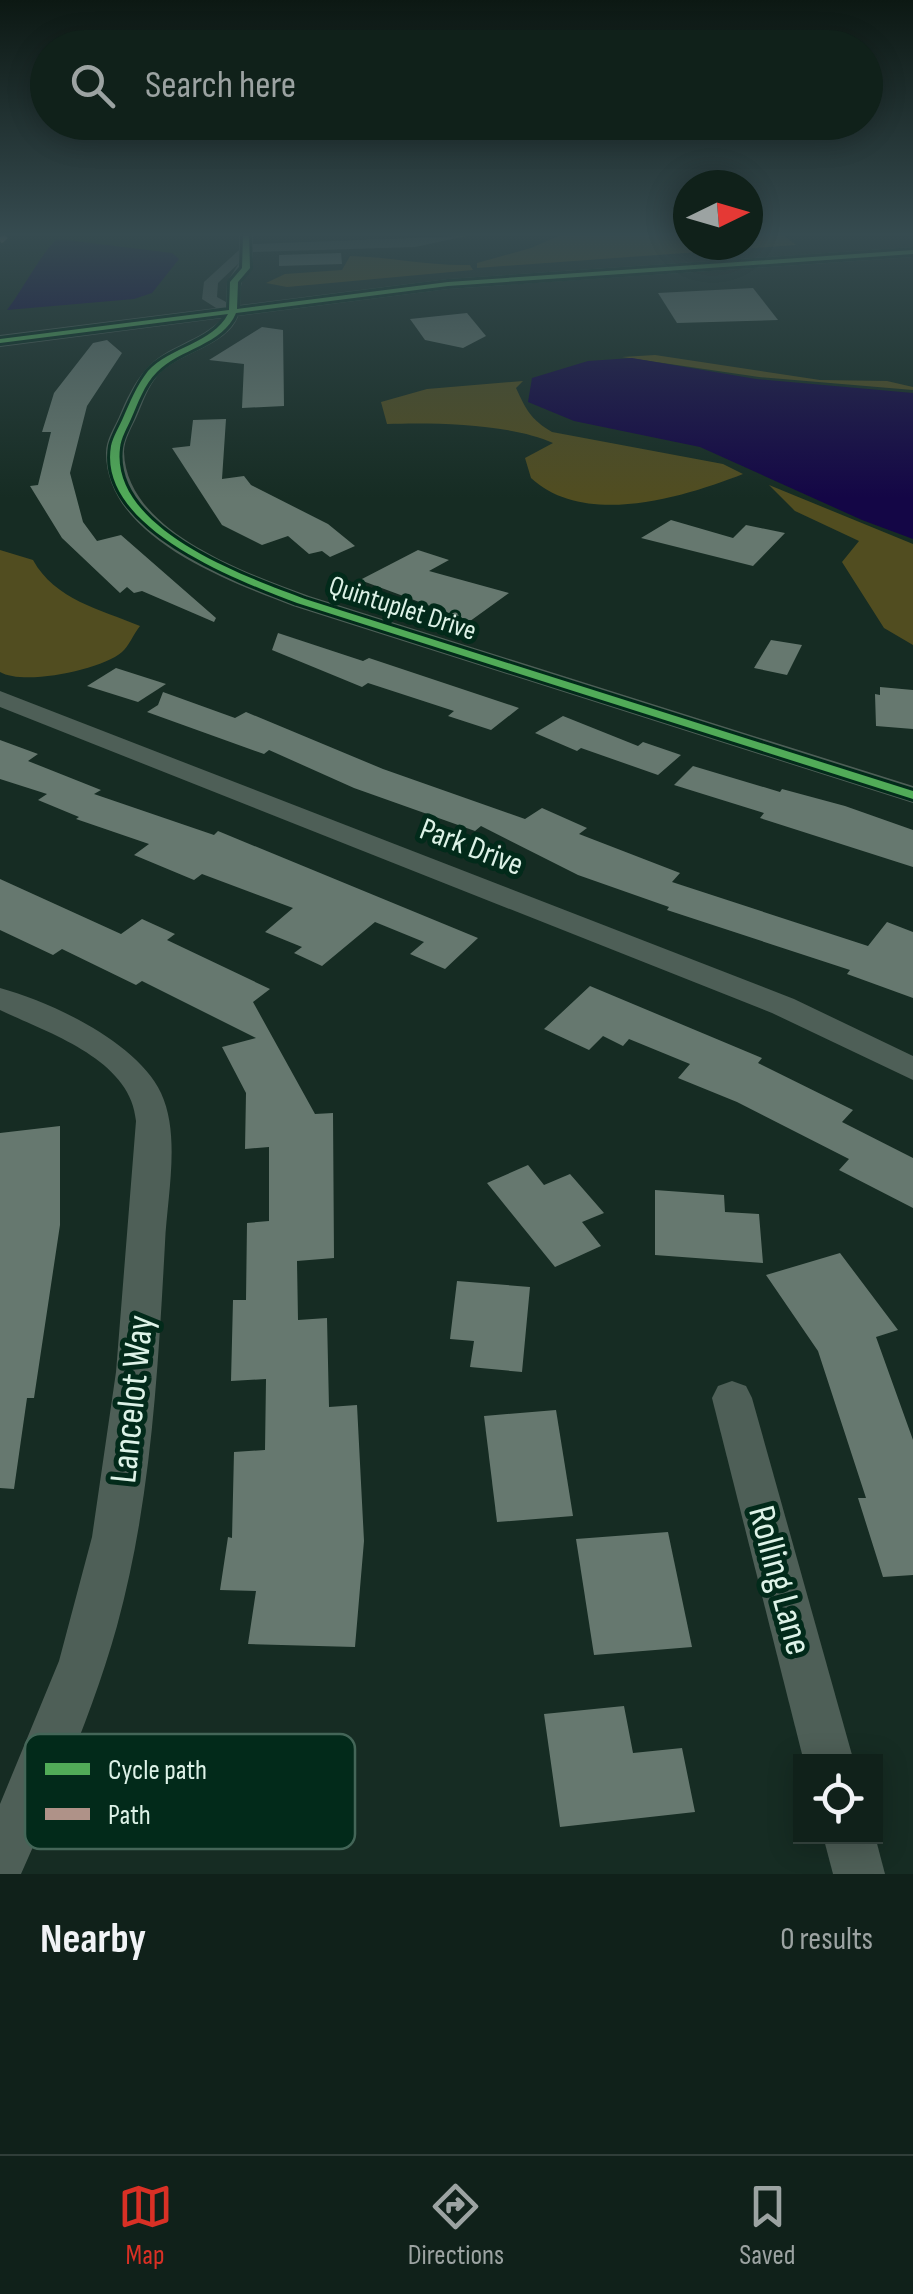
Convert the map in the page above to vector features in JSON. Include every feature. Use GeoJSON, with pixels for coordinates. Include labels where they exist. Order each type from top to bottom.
{"type":"FeatureCollection","features":[{"type":"Feature","properties":{"kind":"street"},"geometry":{"type":"LineString","coordinates":[[0,333],[81,323]]}},
{"type":"Feature","properties":{"kind":"street"},"geometry":{"type":"LineString","coordinates":[[0,341],[114,323]]}},
{"type":"Feature","properties":{"kind":"street","name":"Quintuplet Drive"},"geometry":{"type":"LineString","coordinates":[[223,323],[175,353],[149,376],[118,438],[115,455],[121,481],[134,506],[190,552],[233,575],[302,601],[913,795]]}},
{"type":"Feature","properties":{"kind":"street","name":"Park Drive"},"geometry":{"type":"LineString","coordinates":[[0,698],[783,1006],[913,1069]]}},
{"type":"Feature","properties":{"kind":"street","name":"Lancelot Way"},"geometry":{"type":"LineString","coordinates":[[0,998],[98,1047],[138,1079],[152,1113],[135,1409],[102,1594],[57,1734]]}},
{"type":"Feature","properties":{"kind":"street","name":"Rolling Lane"},"geometry":{"type":"LineString","coordinates":[[732,1398],[827,1754]]}},
{"type":"Feature","properties":{"kind":"street","name":"Lancelot Way"},"geometry":{"type":"LineString","coordinates":[[0,1862],[25,1807]]}},
{"type":"Feature","properties":{"kind":"street"},"geometry":{"type":"LineString","coordinates":[[852,1844],[860,1874]]}},
{"type":"Feature","properties":{"kind":"shaded area"},"geometry":{"type":"Polygon","coordinates":[[[655,355],[820,380],[887,381],[913,390],[759,377],[622,357],[655,355]]]}},
{"type":"Feature","properties":{"kind":"shaded area"},"geometry":{"type":"Polygon","coordinates":[[[632,358],[756,379],[913,393],[913,539],[700,447],[574,421],[528,402],[532,378],[588,361],[632,358]]]}},
{"type":"Feature","properties":{"kind":"shaded area"},"geometry":{"type":"Polygon","coordinates":[[[523,381],[516,388],[526,408],[552,432],[723,464],[743,474],[664,499],[606,505],[579,502],[553,493],[531,478],[525,458],[553,443],[494,428],[387,424],[381,402],[427,389],[523,381]]]}},
{"type":"Feature","properties":{"kind":"shaded area"},"geometry":{"type":"Polygon","coordinates":[[[769,485],[913,544],[913,645],[884,628],[842,562],[859,541],[795,511],[769,485]]]}},
{"type":"Feature","properties":{"kind":"shaded area"},"geometry":{"type":"Polygon","coordinates":[[[0,550],[33,560],[53,585],[80,602],[140,626],[122,652],[97,665],[44,677],[0,672],[0,550]]]}},
{"type":"Feature","properties":{"kind":"building"},"geometry":{"type":"Polygon","coordinates":[[[413,323],[476,323],[486,336],[463,348],[425,340],[413,323]]]}},
{"type":"Feature","properties":{"kind":"building"},"geometry":{"type":"Polygon","coordinates":[[[262,327],[283,330],[284,406],[242,408],[244,364],[209,360],[262,327]]]}},
{"type":"Feature","properties":{"kind":"building"},"geometry":{"type":"Polygon","coordinates":[[[107,340],[122,353],[87,406],[70,473],[83,522],[97,541],[121,535],[216,618],[214,622],[142,591],[134,593],[127,587],[120,593],[62,538],[30,486],[38,485],[51,432],[42,432],[54,393],[93,343],[107,340]]]}},
{"type":"Feature","properties":{"kind":"building"},"geometry":{"type":"Polygon","coordinates":[[[226,419],[222,479],[244,476],[251,485],[328,524],[355,546],[330,557],[322,551],[309,554],[288,536],[262,545],[222,525],[172,448],[190,446],[193,420],[226,419]]]}},
{"type":"Feature","properties":{"kind":"building"},"geometry":{"type":"Polygon","coordinates":[[[671,520],[733,538],[746,525],[785,533],[753,566],[641,538],[671,520]]]}},
{"type":"Feature","properties":{"kind":"building"},"geometry":{"type":"Polygon","coordinates":[[[418,550],[449,560],[429,571],[509,593],[466,624],[435,615],[441,610],[360,580],[418,550]]]}},
{"type":"Feature","properties":{"kind":"building"},"geometry":{"type":"Polygon","coordinates":[[[278,633],[363,661],[369,658],[519,708],[491,730],[448,716],[454,711],[368,683],[362,687],[272,650],[278,633]]]}},
{"type":"Feature","properties":{"kind":"building"},"geometry":{"type":"Polygon","coordinates":[[[771,640],[802,645],[787,675],[754,668],[771,640]]]}},
{"type":"Feature","properties":{"kind":"building"},"geometry":{"type":"Polygon","coordinates":[[[116,668],[166,684],[138,702],[87,686],[116,668]]]}},
{"type":"Feature","properties":{"kind":"building"},"geometry":{"type":"Polygon","coordinates":[[[880,687],[913,690],[913,729],[876,726],[875,694],[880,695],[880,687]]]}},
{"type":"Feature","properties":{"kind":"building"},"geometry":{"type":"Polygon","coordinates":[[[163,692],[235,718],[246,712],[383,769],[525,819],[542,808],[587,828],[579,834],[680,873],[672,882],[868,946],[887,922],[913,932],[913,998],[847,974],[850,970],[667,910],[669,907],[578,875],[481,826],[475,831],[354,788],[269,750],[264,754],[147,712],[158,705],[163,692]]]}},
{"type":"Feature","properties":{"kind":"building"},"geometry":{"type":"Polygon","coordinates":[[[563,716],[638,746],[643,742],[681,755],[658,775],[581,748],[577,751],[535,733],[563,716]]]}},
{"type":"Feature","properties":{"kind":"building"},"geometry":{"type":"Polygon","coordinates":[[[0,740],[38,754],[28,761],[101,790],[94,794],[214,835],[218,831],[478,938],[445,969],[410,954],[424,942],[375,922],[322,966],[294,953],[302,947],[265,932],[293,908],[202,874],[194,880],[134,855],[149,844],[76,819],[79,817],[38,800],[47,794],[0,779],[0,740]]]}},
{"type":"Feature","properties":{"kind":"building"},"geometry":{"type":"Polygon","coordinates":[[[693,766],[780,792],[782,789],[845,806],[913,830],[913,867],[760,818],[764,813],[674,785],[693,766]]]}},
{"type":"Feature","properties":{"kind":"building"},"geometry":{"type":"Polygon","coordinates":[[[0,879],[121,934],[142,919],[175,934],[167,940],[270,989],[253,1002],[315,1114],[333,1113],[334,1258],[297,1261],[298,1320],[327,1318],[329,1407],[357,1405],[364,1541],[355,1647],[248,1644],[256,1591],[220,1590],[228,1537],[232,1538],[234,1452],[265,1450],[266,1379],[231,1381],[233,1300],[246,1300],[247,1223],[269,1221],[269,1147],[245,1149],[246,1093],[222,1047],[256,1038],[142,981],[136,985],[62,949],[53,955],[0,930],[0,879]]]}},
{"type":"Feature","properties":{"kind":"building"},"geometry":{"type":"Polygon","coordinates":[[[590,986],[762,1058],[758,1063],[853,1110],[842,1122],[913,1158],[913,1208],[839,1170],[849,1159],[737,1102],[678,1078],[690,1064],[629,1039],[623,1046],[603,1036],[589,1050],[544,1029],[590,986]]]}},
{"type":"Feature","properties":{"kind":"building"},"geometry":{"type":"Polygon","coordinates":[[[60,1126],[60,1225],[34,1398],[27,1398],[14,1489],[0,1488],[0,1133],[60,1126]]]}},
{"type":"Feature","properties":{"kind":"building"},"geometry":{"type":"Polygon","coordinates":[[[528,1165],[544,1185],[570,1174],[604,1213],[582,1222],[601,1246],[555,1267],[487,1183],[528,1165]]]}},
{"type":"Feature","properties":{"kind":"building"},"geometry":{"type":"Polygon","coordinates":[[[655,1190],[724,1195],[725,1212],[759,1214],[763,1263],[655,1255],[655,1190]]]}},
{"type":"Feature","properties":{"kind":"building"},"geometry":{"type":"Polygon","coordinates":[[[840,1253],[898,1330],[876,1337],[913,1440],[913,1575],[883,1577],[858,1498],[866,1498],[818,1351],[766,1275],[840,1253]]]}},
{"type":"Feature","properties":{"kind":"building"},"geometry":{"type":"Polygon","coordinates":[[[457,1281],[530,1287],[522,1372],[470,1367],[474,1341],[450,1339],[457,1281]]]}},
{"type":"Feature","properties":{"kind":"building"},"geometry":{"type":"Polygon","coordinates":[[[556,1410],[573,1516],[497,1522],[484,1416],[556,1410]]]}},
{"type":"Feature","properties":{"kind":"building"},"geometry":{"type":"Polygon","coordinates":[[[668,1532],[692,1647],[594,1655],[576,1539],[668,1532]]]}},
{"type":"Feature","properties":{"kind":"building"},"geometry":{"type":"Polygon","coordinates":[[[624,1706],[633,1753],[682,1748],[695,1812],[560,1827],[544,1714],[624,1706]]]}},
{"type":"Feature","properties":{"kind":"cycle path"},"geometry":{"type":"LineString","coordinates":[[0,341],[138,323]]}},
{"type":"Feature","properties":{"kind":"cycle path"},"geometry":{"type":"LineString","coordinates":[[226,323],[154,370],[139,392],[115,452],[119,480],[134,506],[184,548],[246,580],[301,601],[913,795]]}}]}
